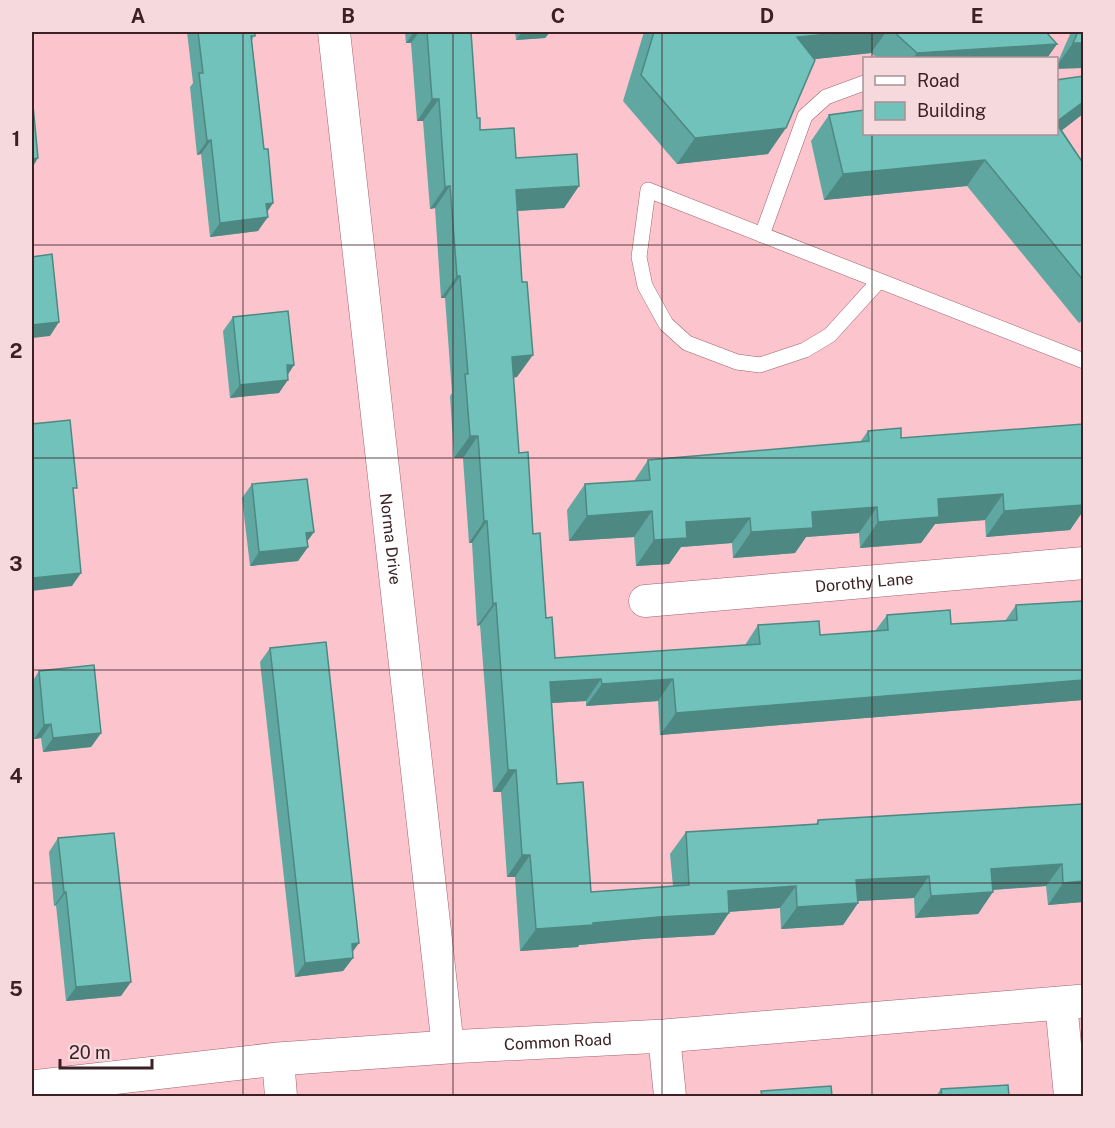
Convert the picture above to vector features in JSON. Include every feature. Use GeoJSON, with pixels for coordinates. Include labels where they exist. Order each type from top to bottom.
{"type":"FeatureCollection","features":[{"type":"Feature","properties":{"kind":"street","name":"Norma Drive"},"geometry":{"type":"LineString","coordinates":[[334,32],[448,1047]]}},
{"type":"Feature","properties":{"kind":"street","name":"Dorothy Lane"},"geometry":{"type":"LineString","coordinates":[[645,601],[1083,563]]}},
{"type":"Feature","properties":{"kind":"street","name":"Common Road"},"geometry":{"type":"LineString","coordinates":[[32,1087],[278,1059],[448,1047],[664,1036],[1072,1002]]}},
{"type":"Feature","properties":{"kind":"street"},"geometry":{"type":"LineString","coordinates":[[1070,1096],[1072,1002]]}},
{"type":"Feature","properties":{"kind":"street"},"geometry":{"type":"LineString","coordinates":[[664,1036],[670,1096]]}},
{"type":"Feature","properties":{"kind":"street"},"geometry":{"type":"LineString","coordinates":[[278,1059],[281,1096]]}},
{"type":"Feature","properties":{"kind":"lane"},"geometry":{"type":"LineString","coordinates":[[762,235],[805,116],[826,98],[863,83]]}},
{"type":"Feature","properties":{"kind":"lane"},"geometry":{"type":"LineString","coordinates":[[878,282],[830,334],[805,350],[760,365],[737,363],[687,343],[666,324],[645,286],[639,257],[648,190],[1083,361]]}},
{"type":"Feature","properties":{"kind":"building"},"geometry":{"type":"Polygon","coordinates":[[[198,32],[255,32],[255,36],[251,36],[264,149],[268,149],[273,203],[266,204],[268,217],[220,223],[211,140],[207,141],[199,73],[203,73],[198,32]]]}},
{"type":"Feature","properties":{"kind":"building"},"geometry":{"type":"Polygon","coordinates":[[[427,32],[471,32],[477,118],[480,118],[480,130],[514,128],[516,158],[577,154],[579,186],[516,190],[522,282],[527,282],[533,355],[512,357],[519,453],[528,452],[533,534],[540,533],[546,618],[552,617],[555,658],[760,644],[758,625],[819,621],[820,635],[888,630],[887,615],[950,610],[951,624],[1017,620],[1016,605],[1083,601],[1083,680],[676,713],[673,679],[602,684],[601,679],[550,682],[557,784],[583,782],[591,892],[689,885],[686,832],[818,824],[818,820],[1083,804],[1083,881],[1063,883],[1062,864],[991,869],[993,892],[931,896],[929,876],[856,880],[858,903],[797,907],[796,886],[728,891],[729,913],[536,929],[530,855],[522,855],[516,770],[508,770],[496,603],[493,604],[478,436],[470,436],[465,374],[468,374],[460,276],[457,276],[450,186],[445,187],[439,99],[432,99],[427,32]]]}},
{"type":"Feature","properties":{"kind":"building"},"geometry":{"type":"Polygon","coordinates":[[[654,32],[849,32],[797,37],[815,60],[786,128],[695,138],[641,75],[654,32]]]}},
{"type":"Feature","properties":{"kind":"building"},"geometry":{"type":"Polygon","coordinates":[[[894,32],[1046,32],[1057,44],[917,53],[894,32]]]}},
{"type":"Feature","properties":{"kind":"building"},"geometry":{"type":"Polygon","coordinates":[[[1078,32],[1083,32],[1083,43],[1073,43],[1078,32]]]}},
{"type":"Feature","properties":{"kind":"building"},"geometry":{"type":"Polygon","coordinates":[[[1083,76],[1083,102],[1058,121],[1058,80],[1083,76]]]}},
{"type":"Feature","properties":{"kind":"building"},"geometry":{"type":"Polygon","coordinates":[[[32,95],[38,158],[32,159],[32,95]]]}},
{"type":"Feature","properties":{"kind":"building"},"geometry":{"type":"Polygon","coordinates":[[[863,110],[863,135],[1058,135],[1058,126],[1083,163],[1083,280],[985,160],[843,174],[829,115],[863,110]]]}},
{"type":"Feature","properties":{"kind":"building"},"geometry":{"type":"Polygon","coordinates":[[[52,254],[59,322],[32,325],[32,257],[52,254]]]}},
{"type":"Feature","properties":{"kind":"building"},"geometry":{"type":"Polygon","coordinates":[[[288,311],[294,365],[287,365],[288,380],[240,385],[233,317],[288,311]]]}},
{"type":"Feature","properties":{"kind":"building"},"geometry":{"type":"Polygon","coordinates":[[[70,420],[77,488],[73,488],[81,573],[33,578],[32,424],[70,420]]]}},
{"type":"Feature","properties":{"kind":"building"},"geometry":{"type":"Polygon","coordinates":[[[1083,424],[1083,505],[1004,511],[1003,494],[938,499],[939,517],[878,522],[877,507],[812,512],[813,528],[751,532],[750,518],[686,522],[687,538],[654,540],[652,511],[587,516],[585,484],[650,480],[648,460],[869,441],[868,431],[901,428],[901,438],[1083,424]]]}},
{"type":"Feature","properties":{"kind":"building"},"geometry":{"type":"Polygon","coordinates":[[[307,479],[314,532],[306,533],[308,547],[259,552],[252,484],[307,479]]]}},
{"type":"Feature","properties":{"kind":"building"},"geometry":{"type":"Polygon","coordinates":[[[326,642],[359,943],[352,944],[353,958],[305,963],[270,648],[326,642]]]}},
{"type":"Feature","properties":{"kind":"building"},"geometry":{"type":"Polygon","coordinates":[[[94,665],[101,733],[53,738],[51,724],[44,725],[39,671],[94,665]]]}},
{"type":"Feature","properties":{"kind":"building"},"geometry":{"type":"Polygon","coordinates":[[[114,833],[131,982],[76,987],[58,838],[114,833]]]}},
{"type":"Feature","properties":{"kind":"building"},"geometry":{"type":"Polygon","coordinates":[[[1008,1085],[1009,1096],[942,1096],[941,1089],[1008,1085]]]}},
{"type":"Feature","properties":{"kind":"building"},"geometry":{"type":"Polygon","coordinates":[[[831,1086],[832,1096],[762,1096],[761,1091],[831,1086]]]}}]}
